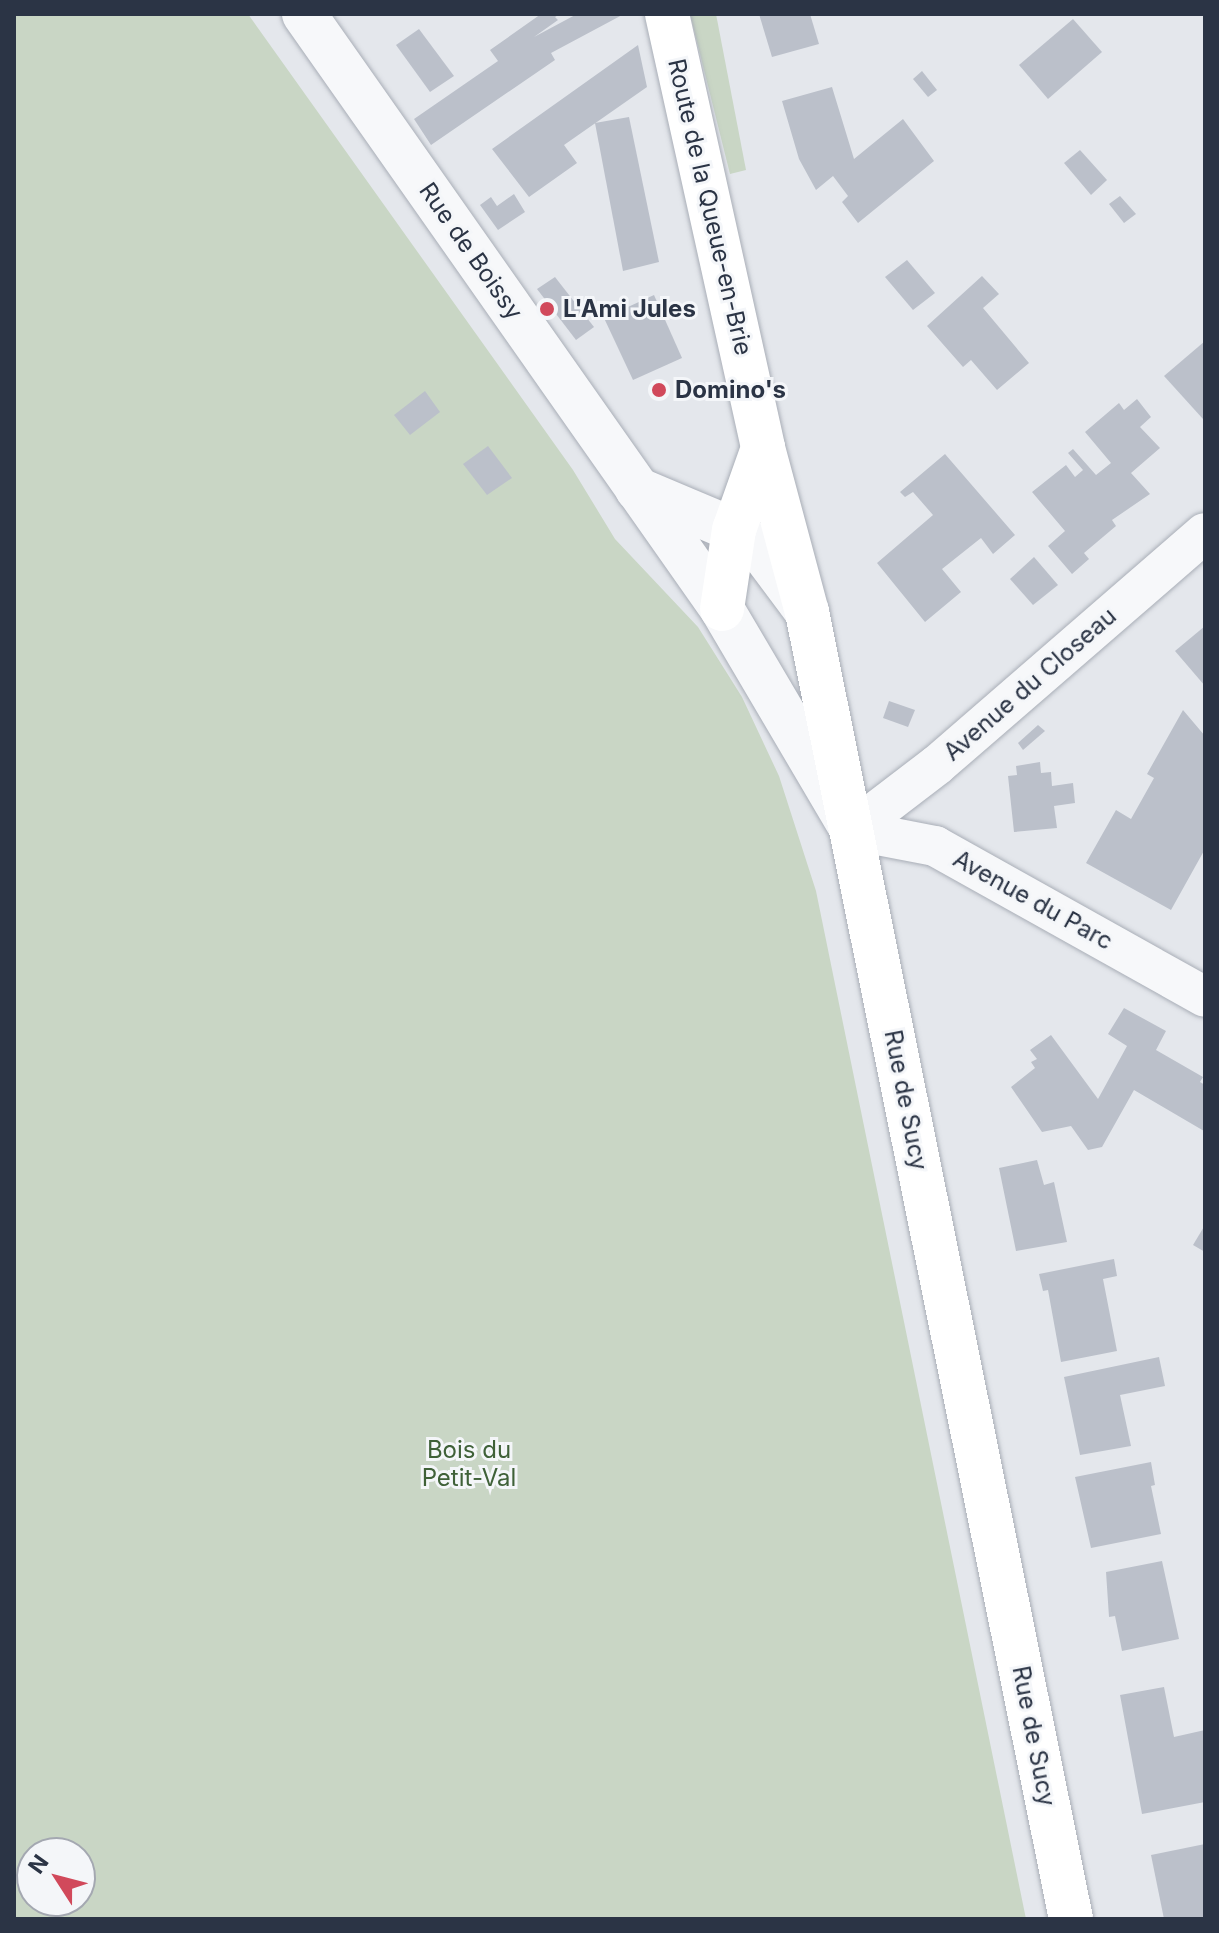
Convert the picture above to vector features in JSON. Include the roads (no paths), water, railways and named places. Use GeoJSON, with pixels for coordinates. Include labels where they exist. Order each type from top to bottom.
{"type":"FeatureCollection","features":[{"type":"Feature","properties":{"kind":"main road","name":"Route de la Queue-en-Brie"},"geometry":{"type":"LineString","coordinates":[[667,14],[763,448]]}},
{"type":"Feature","properties":{"kind":"main road"},"geometry":{"type":"LineString","coordinates":[[722,609],[734,530],[763,448]]}},
{"type":"Feature","properties":{"kind":"main road","name":"Rue de Sucy"},"geometry":{"type":"LineString","coordinates":[[763,448],[807,612],[1071,1919]]}},
{"type":"Feature","properties":{"kind":"street","name":"Rue de Boissy"},"geometry":{"type":"LineString","coordinates":[[304,14],[722,609],[852,830]]}},
{"type":"Feature","properties":{"kind":"street"},"geometry":{"type":"LineString","coordinates":[[637,489],[734,530],[763,553],[807,612]]}},
{"type":"Feature","properties":{"kind":"street","name":"Avenue du Closeau"},"geometry":{"type":"LineString","coordinates":[[852,830],[937,765],[1205,533]]}},
{"type":"Feature","properties":{"kind":"street","name":"Avenue du Parc"},"geometry":{"type":"LineString","coordinates":[[852,830],[935,846],[1205,997]]}},
{"type":"Feature","properties":{"kind":"place","name":"L'Ami Jules"},"geometry":{"type":"Point","coordinates":[547,309]}},
{"type":"Feature","properties":{"kind":"place","name":"Domino's"},"geometry":{"type":"Point","coordinates":[659,390]}},
{"type":"Feature","properties":{"kind":"park label","name":"Bois du Petit-Val"},"geometry":{"type":"Point","coordinates":[469,1464]}}]}
